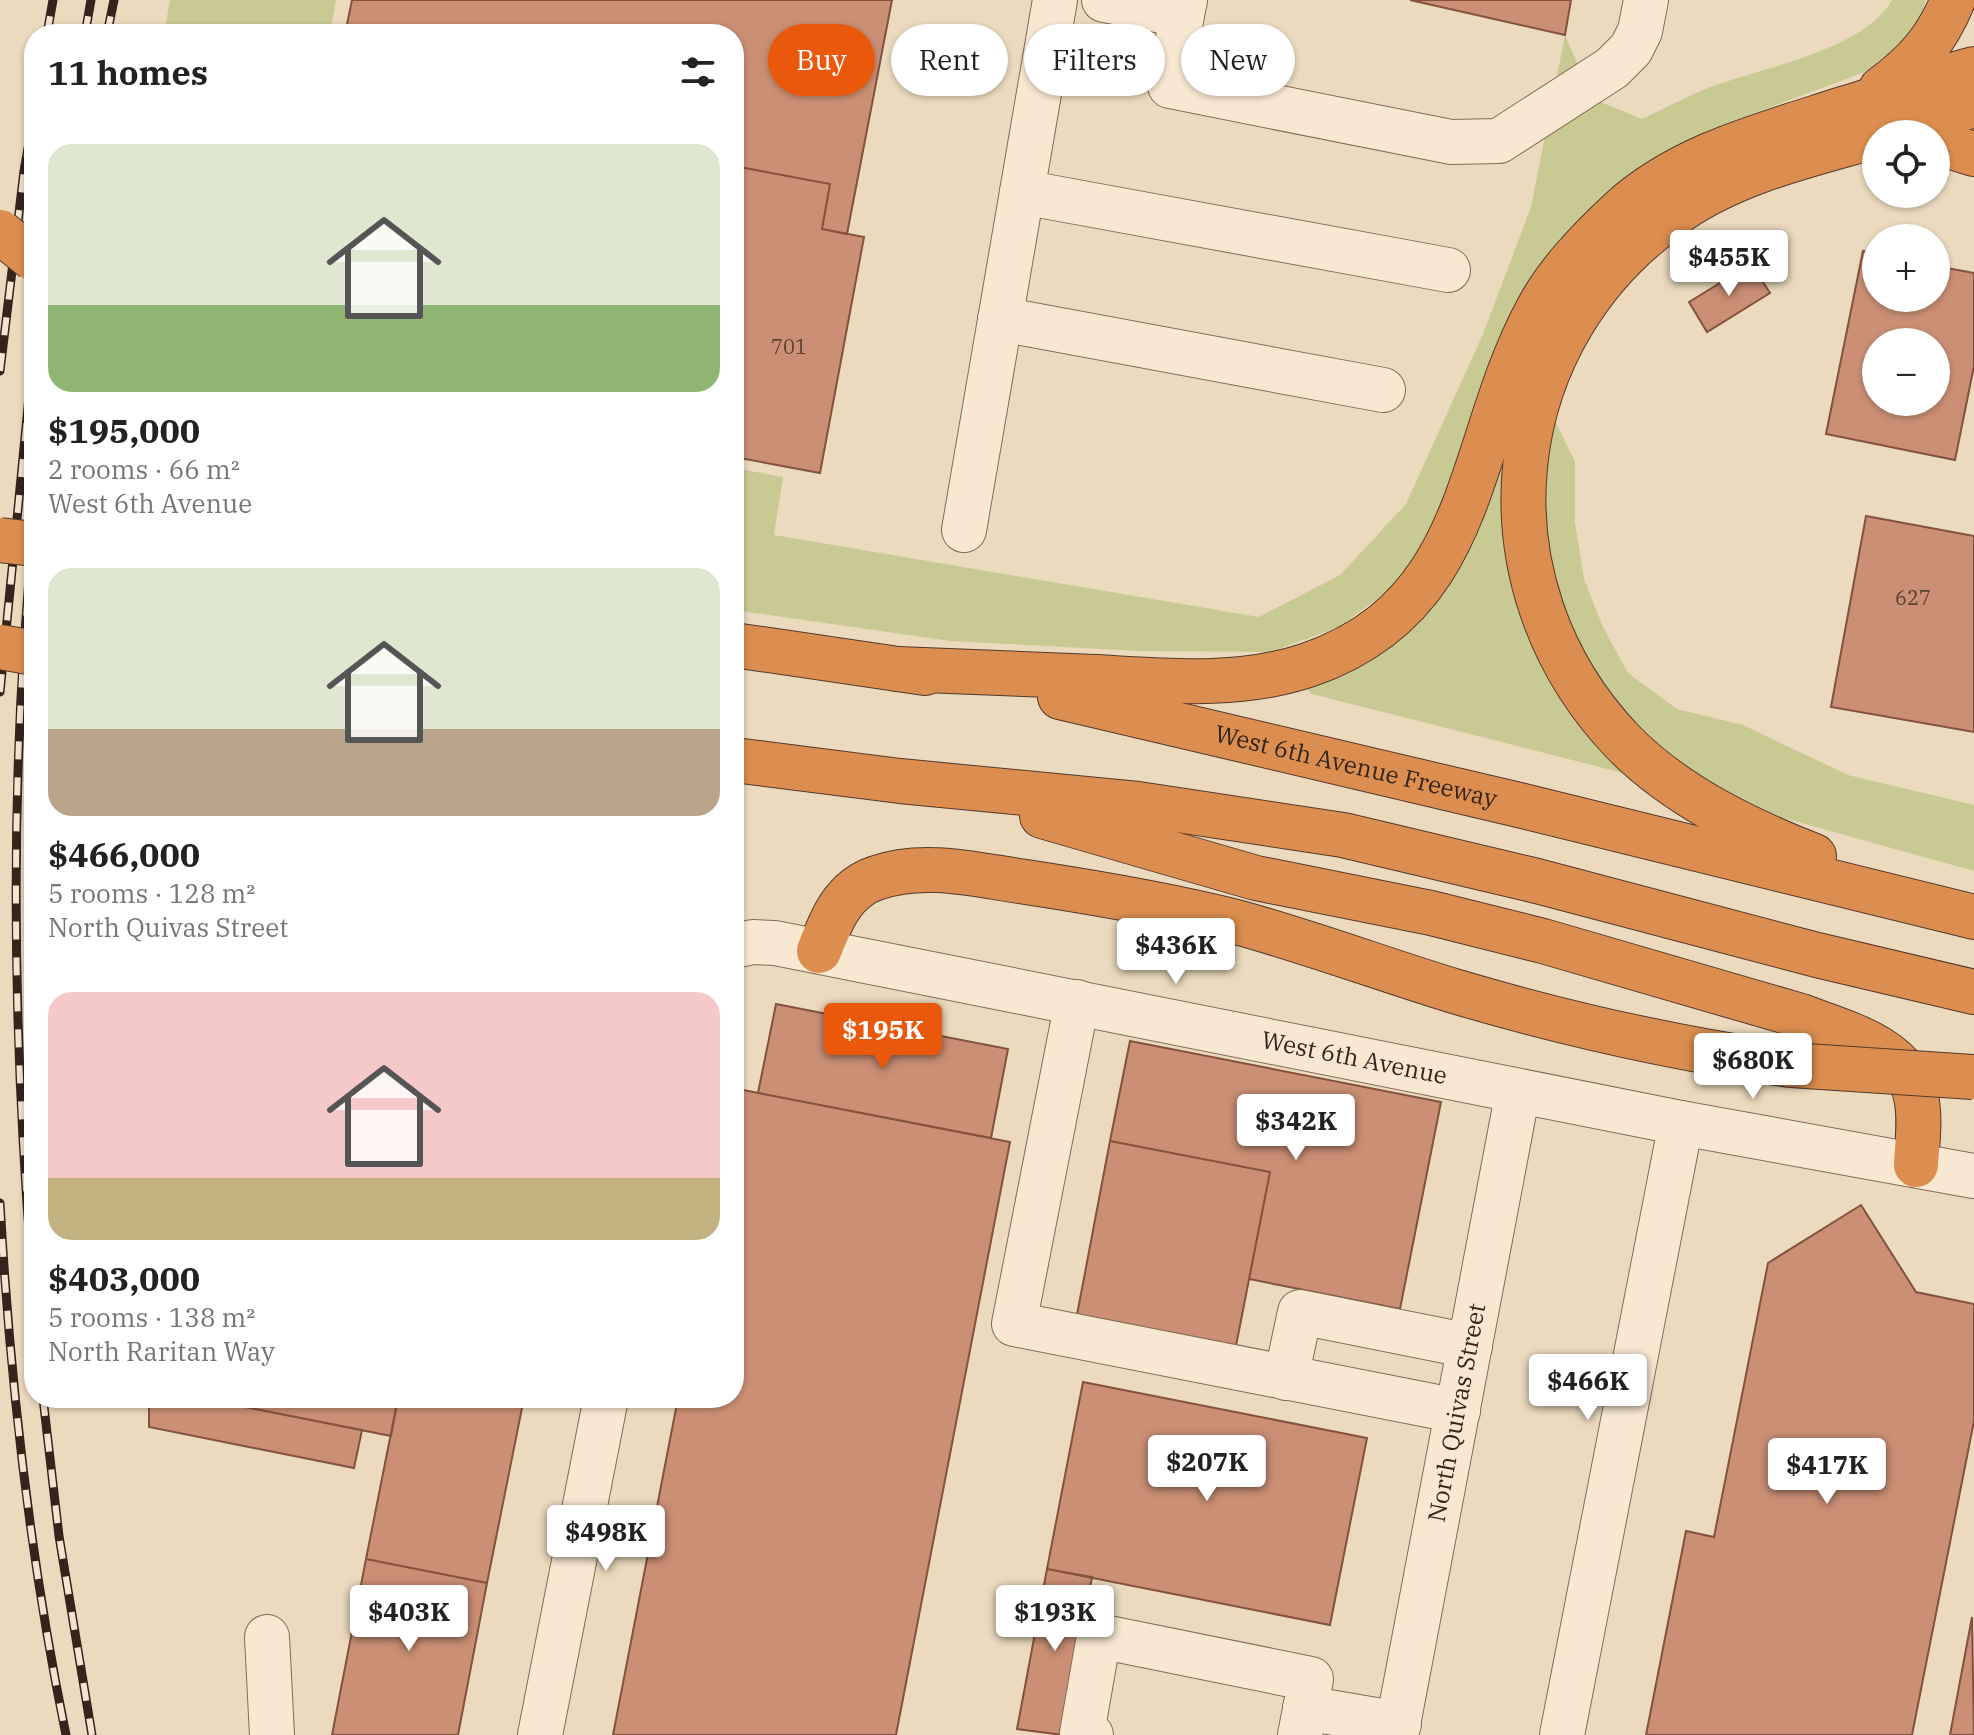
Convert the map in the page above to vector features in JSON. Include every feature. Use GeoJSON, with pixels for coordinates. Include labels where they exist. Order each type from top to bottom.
{"type":"FeatureCollection","features":[{"type":"Feature","properties":{"kind":"highway"},"geometry":{"type":"LineString","coordinates":[[1797,124],[1876,93],[1900,75],[1938,34],[1953,0]]}},
{"type":"Feature","properties":{"kind":"highway"},"geometry":{"type":"LineString","coordinates":[[898,669],[1167,680],[1260,678],[1309,665],[1368,634],[1408,600],[1437,564],[1474,482],[1513,364],[1538,308],[1561,274],[1622,210],[1652,186],[1724,149],[1974,69]]}},
{"type":"Feature","properties":{"kind":"highway"},"geometry":{"type":"LineString","coordinates":[[1928,120],[1974,105]]}},
{"type":"Feature","properties":{"kind":"highway"},"geometry":{"type":"LineString","coordinates":[[1862,140],[1806,155],[1736,180],[1698,199],[1642,239],[1606,275],[1579,310],[1558,345],[1532,420],[1523,490],[1529,564],[1549,626],[1578,684],[1622,740],[1651,767],[1705,805],[1778,842],[1974,916]]}},
{"type":"Feature","properties":{"kind":"highway"},"geometry":{"type":"LineString","coordinates":[[1950,146],[1974,154]]}},
{"type":"Feature","properties":{"kind":"highway"},"geometry":{"type":"LineString","coordinates":[[0,232],[24,251]]}},
{"type":"Feature","properties":{"kind":"highway"},"geometry":{"type":"LineString","coordinates":[[0,273],[24,284]]}},
{"type":"Feature","properties":{"kind":"highway"},"geometry":{"type":"LineString","coordinates":[[0,540],[24,543]]}},
{"type":"Feature","properties":{"kind":"highway","name":"West 6th Avenue Freeway"},"geometry":{"type":"LineString","coordinates":[[744,646],[1079,700],[1974,916]]}},
{"type":"Feature","properties":{"kind":"highway"},"geometry":{"type":"LineString","coordinates":[[0,647],[24,651]]}},
{"type":"Feature","properties":{"kind":"highway"},"geometry":{"type":"LineString","coordinates":[[744,761],[900,781],[1138,804],[1285,824],[1537,881],[1817,955],[1974,992]]}},
{"type":"Feature","properties":{"kind":"highway"},"geometry":{"type":"LineString","coordinates":[[900,781],[1099,831],[1256,878],[1431,913],[1543,941],[1801,1016],[1873,1046],[1901,1065],[1916,1095],[1916,1165]]}},
{"type":"Feature","properties":{"kind":"highway"},"geometry":{"type":"LineString","coordinates":[[819,951],[836,911],[858,885],[901,871],[952,871],[1177,908],[1308,943],[1453,990],[1660,1044],[1791,1065],[1973,1077]]}},
{"type":"Feature","properties":{"kind":"street"},"geometry":{"type":"LineString","coordinates":[[964,530],[1055,0]]}},
{"type":"Feature","properties":{"kind":"street"},"geometry":{"type":"LineString","coordinates":[[1104,0],[1183,8],[1170,86],[1451,142],[1499,141],[1612,68],[1631,49],[1640,31],[1646,0]]}},
{"type":"Feature","properties":{"kind":"street"},"geometry":{"type":"LineString","coordinates":[[1022,192],[1448,270]]}},
{"type":"Feature","properties":{"kind":"street"},"geometry":{"type":"LineString","coordinates":[[1000,319],[1383,390]]}},
{"type":"Feature","properties":{"kind":"street","name":"West 6th Avenue"},"geometry":{"type":"LineString","coordinates":[[744,944],[775,943],[819,951],[1681,1123],[1974,1176]]}},
{"type":"Feature","properties":{"kind":"street"},"geometry":{"type":"LineString","coordinates":[[1077,1002],[1014,1324],[1458,1411]]}},
{"type":"Feature","properties":{"kind":"street","name":"North Quivas Street"},"geometry":{"type":"LineString","coordinates":[[1398,1730],[1518,1091]]}},
{"type":"Feature","properties":{"kind":"street"},"geometry":{"type":"LineString","coordinates":[[1562,1735],[1681,1123]]}},
{"type":"Feature","properties":{"kind":"street"},"geometry":{"type":"LineString","coordinates":[[1286,1378],[1300,1312],[1470,1346]]}},
{"type":"Feature","properties":{"kind":"street"},"geometry":{"type":"LineString","coordinates":[[540,1735],[604,1408]]}},
{"type":"Feature","properties":{"kind":"street"},"geometry":{"type":"LineString","coordinates":[[1091,1735],[1082,1733],[1099,1636],[1311,1679],[1303,1722],[1398,1730]]}},
{"type":"Feature","properties":{"kind":"street"},"geometry":{"type":"LineString","coordinates":[[267,1637],[272,1735]]}},
{"type":"Feature","properties":{"kind":"green space"},"geometry":{"type":"Polygon","coordinates":[[[170,0],[336,0],[332,24],[166,24],[170,0]]]}},
{"type":"Feature","properties":{"kind":"green space"},"geometry":{"type":"Polygon","coordinates":[[[1892,0],[1926,0],[1915,33],[1865,72],[1725,124],[1643,168],[1400,582],[1339,627],[1271,652],[1139,651],[950,641],[744,611],[744,470],[783,477],[774,535],[1259,617],[1340,575],[1406,504],[1483,334],[1531,207],[1565,35],[1593,99],[1642,119],[1707,89],[1838,44],[1879,17],[1892,0]]]}},
{"type":"Feature","properties":{"kind":"green space"},"geometry":{"type":"Polygon","coordinates":[[[1551,412],[1575,462],[1575,522],[1584,579],[1602,625],[1628,673],[1677,709],[1743,725],[1848,775],[1974,805],[1974,871],[1773,815],[1702,782],[1646,745],[1565,635],[1538,517],[1551,412]]]}},
{"type":"Feature","properties":{"kind":"green space"},"geometry":{"type":"Polygon","coordinates":[[[1507,449],[1504,487],[1631,775],[1312,694],[1303,685],[1370,659],[1507,449]]]}},
{"type":"Feature","properties":{"kind":"building"},"geometry":{"type":"Polygon","coordinates":[[[352,0],[892,0],[875,88],[875,24],[768,24],[768,96],[874,96],[847,234],[822,229],[830,184],[744,168],[744,24],[347,24],[352,0]]]}},
{"type":"Feature","properties":{"kind":"building"},"geometry":{"type":"Polygon","coordinates":[[[1410,0],[1571,0],[1565,35],[1410,0]]]}},
{"type":"Feature","properties":{"kind":"building"},"geometry":{"type":"Polygon","coordinates":[[[744,168],[830,184],[822,229],[864,237],[820,473],[744,459],[744,168]]]}},
{"type":"Feature","properties":{"kind":"building"},"geometry":{"type":"Polygon","coordinates":[[[1862,256],[1862,312],[1950,312],[1950,269],[1974,273],[1974,366],[1955,460],[1826,434],[1862,256]]]}},
{"type":"Feature","properties":{"kind":"building"},"geometry":{"type":"Polygon","coordinates":[[[1751,264],[1770,293],[1707,332],[1689,302],[1751,264]]]}},
{"type":"Feature","properties":{"kind":"building"},"geometry":{"type":"Polygon","coordinates":[[[1866,516],[1974,536],[1974,732],[1831,707],[1866,516]]]}},
{"type":"Feature","properties":{"kind":"building"},"geometry":{"type":"Polygon","coordinates":[[[776,1004],[1008,1049],[991,1138],[758,1093],[776,1004]]]}},
{"type":"Feature","properties":{"kind":"building"},"geometry":{"type":"Polygon","coordinates":[[[1130,1041],[1441,1102],[1400,1309],[1249,1279],[1270,1172],[1110,1141],[1130,1041]]]}},
{"type":"Feature","properties":{"kind":"building"},"geometry":{"type":"Polygon","coordinates":[[[744,1090],[1010,1142],[896,1735],[613,1735],[676,1408],[744,1408],[744,1090]]]}},
{"type":"Feature","properties":{"kind":"building"},"geometry":{"type":"Polygon","coordinates":[[[1110,1141],[1270,1172],[1235,1351],[1076,1320],[1110,1141]]]}},
{"type":"Feature","properties":{"kind":"building"},"geometry":{"type":"Polygon","coordinates":[[[1861,1205],[1916,1292],[1974,1304],[1974,1421],[1912,1735],[1646,1735],[1686,1531],[1714,1537],[1768,1263],[1861,1205]]]}},
{"type":"Feature","properties":{"kind":"building"},"geometry":{"type":"Polygon","coordinates":[[[1083,1382],[1367,1438],[1330,1625],[1047,1569],[1083,1382]]]}},
{"type":"Feature","properties":{"kind":"building"},"geometry":{"type":"Polygon","coordinates":[[[149,1408],[251,1408],[362,1430],[354,1468],[149,1427],[149,1408]]]}},
{"type":"Feature","properties":{"kind":"building"},"geometry":{"type":"Polygon","coordinates":[[[250,1408],[396,1408],[391,1436],[250,1408]]]}},
{"type":"Feature","properties":{"kind":"building"},"geometry":{"type":"Polygon","coordinates":[[[396,1408],[522,1408],[487,1583],[366,1559],[396,1408]]]}},
{"type":"Feature","properties":{"kind":"building"},"geometry":{"type":"Polygon","coordinates":[[[366,1559],[487,1583],[458,1735],[332,1735],[366,1559]]]}},
{"type":"Feature","properties":{"kind":"building"},"geometry":{"type":"Polygon","coordinates":[[[1047,1569],[1092,1577],[1063,1735],[1017,1729],[1047,1569]]]}},
{"type":"Feature","properties":{"kind":"building"},"geometry":{"type":"Polygon","coordinates":[[[1972,1617],[1974,1735],[1950,1735],[1972,1617]]]}},
{"type":"Feature","properties":{"kind":"railway"},"geometry":{"type":"LineString","coordinates":[[49,24],[53,0]]}},
{"type":"Feature","properties":{"kind":"railway"},"geometry":{"type":"LineString","coordinates":[[87,24],[91,0]]}},
{"type":"Feature","properties":{"kind":"railway"},"geometry":{"type":"LineString","coordinates":[[109,24],[114,0]]}},
{"type":"Feature","properties":{"kind":"railway"},"geometry":{"type":"LineString","coordinates":[[0,371],[24,171]]}},
{"type":"Feature","properties":{"kind":"railway"},"geometry":{"type":"LineString","coordinates":[[0,692],[24,448]]}},
{"type":"Feature","properties":{"kind":"railway"},"geometry":{"type":"LineString","coordinates":[[24,654],[16,910],[24,1150]]}},
{"type":"Feature","properties":{"kind":"railway"},"geometry":{"type":"LineString","coordinates":[[0,1203],[9,1337],[23,1470],[42,1603],[66,1735]]}},
{"type":"Feature","properties":{"kind":"railway"},"geometry":{"type":"LineString","coordinates":[[44,1408],[59,1536],[92,1735]]}}]}
